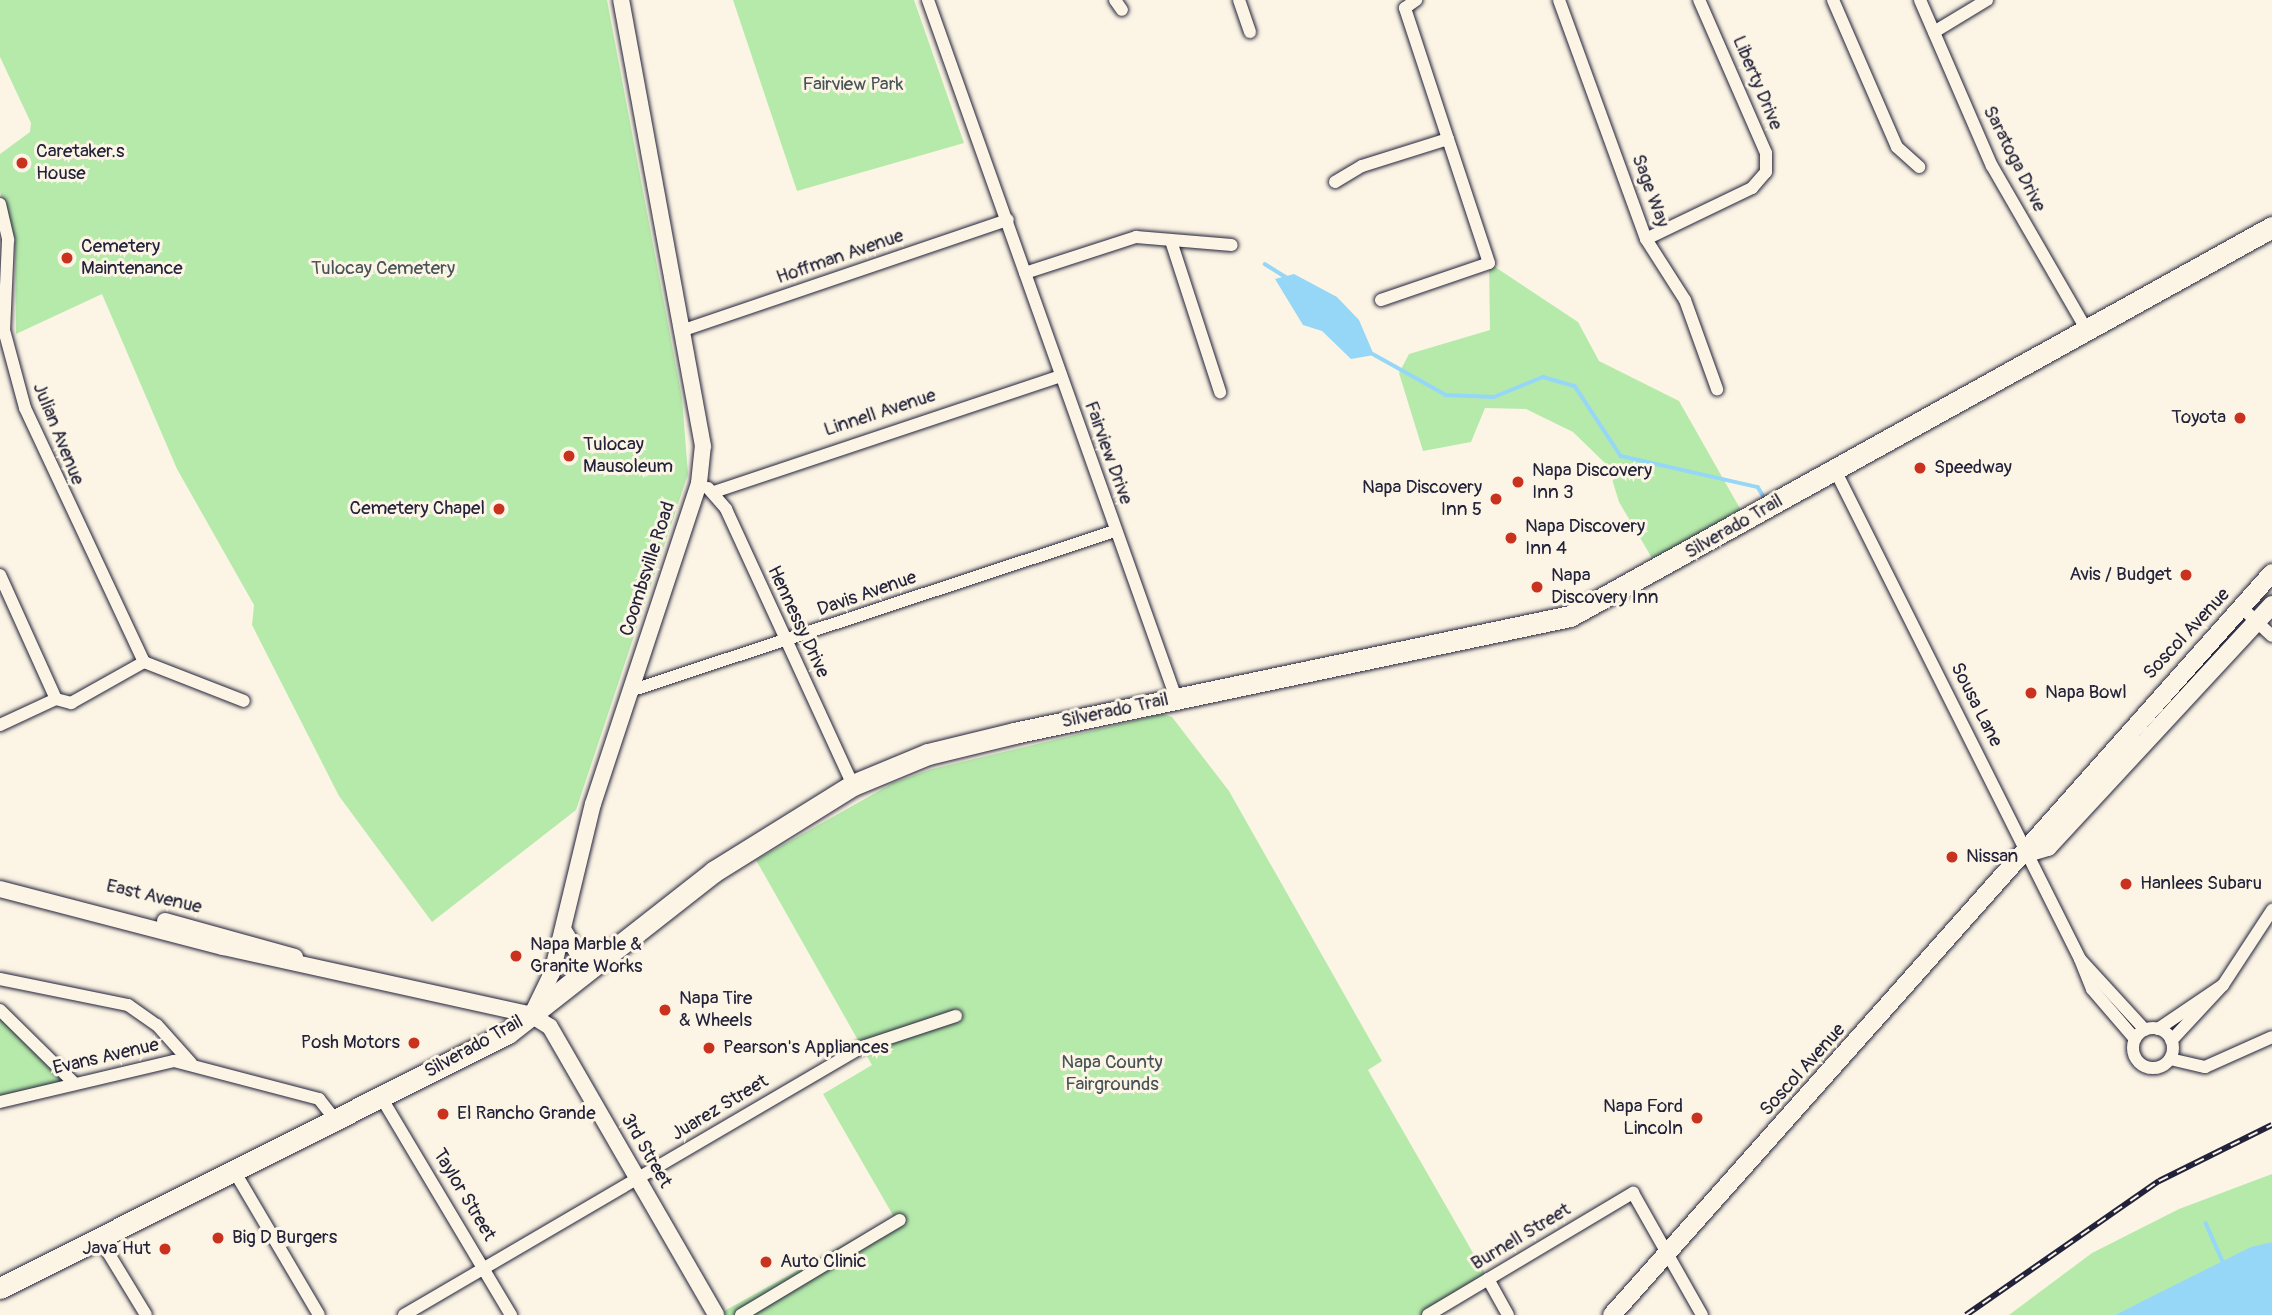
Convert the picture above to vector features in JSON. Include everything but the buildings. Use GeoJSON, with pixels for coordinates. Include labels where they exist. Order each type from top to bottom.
{"type":"FeatureCollection","features":[{"type":"Feature","properties":{"kind":"main road","name":"Silverado Trail"},"geometry":{"type":"LineString","coordinates":[[0,1288],[233,1168],[381,1097],[531,1015],[747,849],[853,785],[928,754],[1176,698],[1553,622],[1835,470],[2272,226]]}},
{"type":"Feature","properties":{"kind":"main road","name":"Soscol Avenue"},"geometry":{"type":"LineString","coordinates":[[1612,1315],[1665,1251],[2027,853],[2272,573]]}},
{"type":"Feature","properties":{"kind":"main road","name":"Soscol Avenue"},"geometry":{"type":"LineString","coordinates":[[2027,853],[2048,847],[2272,605]]}},
{"type":"Feature","properties":{"kind":"street","name":"Coombsville Road"},"geometry":{"type":"LineString","coordinates":[[531,1015],[563,929],[629,691],[699,483],[703,446],[684,330],[621,0]]}},
{"type":"Feature","properties":{"kind":"street","name":"Fairview Drive"},"geometry":{"type":"LineString","coordinates":[[929,0],[1176,698]]}},
{"type":"Feature","properties":{"kind":"street"},"geometry":{"type":"LineString","coordinates":[[1239,0],[1250,32]]}},
{"type":"Feature","properties":{"kind":"street"},"geometry":{"type":"LineString","coordinates":[[1381,300],[1489,263],[1405,8],[1416,0]]}},
{"type":"Feature","properties":{"kind":"street","name":"Sage Way"},"geometry":{"type":"LineString","coordinates":[[1559,0],[1646,239],[1685,300],[1717,389]]}},
{"type":"Feature","properties":{"kind":"street","name":"Liberty Drive"},"geometry":{"type":"LineString","coordinates":[[1646,239],[1752,188],[1766,172],[1766,153],[1699,0]]}},
{"type":"Feature","properties":{"kind":"street"},"geometry":{"type":"LineString","coordinates":[[1833,0],[1897,146],[1919,167]]}},
{"type":"Feature","properties":{"kind":"street","name":"Saratoga Drive"},"geometry":{"type":"LineString","coordinates":[[1920,0],[1992,166],[2086,329]]}},
{"type":"Feature","properties":{"kind":"street"},"geometry":{"type":"LineString","coordinates":[[1934,33],[1987,0]]}},
{"type":"Feature","properties":{"kind":"street"},"geometry":{"type":"LineString","coordinates":[[1335,182],[1362,166],[1448,139]]}},
{"type":"Feature","properties":{"kind":"street","name":"Julian Avenue"},"geometry":{"type":"LineString","coordinates":[[0,204],[8,240],[4,330],[25,408],[144,662]]}},
{"type":"Feature","properties":{"kind":"street","name":"Hoffman Avenue"},"geometry":{"type":"LineString","coordinates":[[684,330],[1008,220]]}},
{"type":"Feature","properties":{"kind":"street"},"geometry":{"type":"LineString","coordinates":[[1025,273],[1113,241],[1232,245]]}},
{"type":"Feature","properties":{"kind":"street"},"geometry":{"type":"LineString","coordinates":[[1172,244],[1220,392]]}},
{"type":"Feature","properties":{"kind":"street","name":"Linnell Avenue"},"geometry":{"type":"LineString","coordinates":[[713,492],[1061,376]]}},
{"type":"Feature","properties":{"kind":"street","name":"Sousa Lane"},"geometry":{"type":"LineString","coordinates":[[1835,470],[2080,959],[2146,1032]]}},
{"type":"Feature","properties":{"kind":"street"},"geometry":{"type":"LineString","coordinates":[[699,483],[713,492]]}},
{"type":"Feature","properties":{"kind":"street","name":"Hennessy Drive"},"geometry":{"type":"LineString","coordinates":[[713,492],[853,785]]}},
{"type":"Feature","properties":{"kind":"street","name":"Davis Avenue"},"geometry":{"type":"LineString","coordinates":[[629,691],[1115,531]]}},
{"type":"Feature","properties":{"kind":"street"},"geometry":{"type":"LineString","coordinates":[[0,575],[56,699]]}},
{"type":"Feature","properties":{"kind":"street"},"geometry":{"type":"LineString","coordinates":[[2241,607],[2272,636]]}},
{"type":"Feature","properties":{"kind":"street"},"geometry":{"type":"LineString","coordinates":[[0,725],[56,699],[71,702],[144,662],[244,701]]}},
{"type":"Feature","properties":{"kind":"street","name":"East Avenue"},"geometry":{"type":"LineString","coordinates":[[0,888],[217,933],[296,958],[531,1015]]}},
{"type":"Feature","properties":{"kind":"street"},"geometry":{"type":"LineString","coordinates":[[2170,1059],[2171,1041],[2222,985],[2272,910]]}},
{"type":"Feature","properties":{"kind":"street"},"geometry":{"type":"LineString","coordinates":[[563,929],[580,957],[615,949]]}},
{"type":"Feature","properties":{"kind":"street"},"geometry":{"type":"LineString","coordinates":[[0,979],[128,1004],[191,1063]]}},
{"type":"Feature","properties":{"kind":"street"},"geometry":{"type":"LineString","coordinates":[[2222,985],[2146,1032],[2132,1051],[2141,1065],[2156,1069],[2170,1059],[2205,1067],[2272,1037]]}},
{"type":"Feature","properties":{"kind":"street"},"geometry":{"type":"LineString","coordinates":[[0,1010],[74,1083]]}},
{"type":"Feature","properties":{"kind":"street","name":"3rd Street"},"geometry":{"type":"LineString","coordinates":[[531,1015],[550,1027],[716,1315]]}},
{"type":"Feature","properties":{"kind":"street","name":"Juarez Street"},"geometry":{"type":"LineString","coordinates":[[404,1315],[887,1034],[956,1016]]}},
{"type":"Feature","properties":{"kind":"street"},"geometry":{"type":"LineString","coordinates":[[2146,1032],[2171,1041]]}},
{"type":"Feature","properties":{"kind":"street","name":"Evans Avenue"},"geometry":{"type":"LineString","coordinates":[[0,1102],[157,1062],[191,1063],[319,1099],[334,1118]]}},
{"type":"Feature","properties":{"kind":"street","name":"Taylor Street"},"geometry":{"type":"LineString","coordinates":[[381,1097],[486,1268],[511,1315]]}},
{"type":"Feature","properties":{"kind":"street"},"geometry":{"type":"LineString","coordinates":[[233,1168],[319,1315]]}},
{"type":"Feature","properties":{"kind":"street","name":"Burnell Street"},"geometry":{"type":"LineString","coordinates":[[1428,1315],[1633,1193],[1665,1251]]}},
{"type":"Feature","properties":{"kind":"street"},"geometry":{"type":"LineString","coordinates":[[740,1315],[900,1220]]}},
{"type":"Feature","properties":{"kind":"street"},"geometry":{"type":"LineString","coordinates":[[98,1236],[146,1315]]}},
{"type":"Feature","properties":{"kind":"street"},"geometry":{"type":"LineString","coordinates":[[1665,1251],[1702,1315]]}},
{"type":"Feature","properties":{"kind":"street"},"geometry":{"type":"LineString","coordinates":[[1488,1279],[1508,1315]]}},
{"type":"Feature","properties":{"kind":"green space","name":"Tulocay Cemetery"},"geometry":{"type":"Polygon","coordinates":[[[0,0],[607,0],[682,398],[688,474],[576,810],[432,922],[339,796],[252,625],[254,605],[177,469],[102,294],[16,334],[15,240],[0,192],[0,154],[30,132],[31,123],[0,57],[0,0]]]}},
{"type":"Feature","properties":{"kind":"green space","name":"Fairview Park"},"geometry":{"type":"Polygon","coordinates":[[[733,0],[914,0],[964,143],[797,191],[733,0]]]}},
{"type":"Feature","properties":{"kind":"green space"},"geometry":{"type":"Polygon","coordinates":[[[1489,263],[1578,322],[1599,361],[1679,401],[1746,519],[1659,570],[1619,502],[1608,466],[1573,432],[1526,409],[1485,408],[1471,442],[1423,451],[1399,373],[1409,354],[1490,330],[1489,263]]]}},
{"type":"Feature","properties":{"kind":"green space","name":"Napa County Fairgrounds"},"geometry":{"type":"Polygon","coordinates":[[[1163,714],[1172,717],[1229,791],[1382,1061],[1368,1070],[1488,1279],[1428,1315],[717,1315],[894,1217],[823,1094],[872,1065],[756,860],[893,783],[932,769],[1163,714]]]}},
{"type":"Feature","properties":{"kind":"green space"},"geometry":{"type":"Polygon","coordinates":[[[0,1018],[74,1083],[0,1102],[0,1018]]]}},
{"type":"Feature","properties":{"kind":"green space"},"geometry":{"type":"Polygon","coordinates":[[[2272,1174],[2272,1242],[2115,1315],[2009,1315],[2092,1253],[2179,1209],[2272,1174]]]}},
{"type":"Feature","properties":{"kind":"water"},"geometry":{"type":"Polygon","coordinates":[[[1294,274],[1337,297],[1359,320],[1374,355],[1351,359],[1322,331],[1303,325],[1275,279],[1294,274]]]}},
{"type":"Feature","properties":{"kind":"water"},"geometry":{"type":"Polygon","coordinates":[[[2272,1242],[2272,1315],[2115,1315],[2251,1247],[2272,1242]]]}},
{"type":"Feature","properties":{"kind":"waterway"},"geometry":{"type":"LineString","coordinates":[[1265,264],[1287,278]]}},
{"type":"Feature","properties":{"kind":"waterway"},"geometry":{"type":"LineString","coordinates":[[1373,354],[1446,395],[1494,397],[1543,377],[1575,386],[1621,456],[1758,487],[1764,497]]}},
{"type":"Feature","properties":{"kind":"waterway"},"geometry":{"type":"LineString","coordinates":[[2206,1223],[2225,1266]]}},
{"type":"Feature","properties":{"kind":"railway"},"geometry":{"type":"LineString","coordinates":[[1966,1315],[2159,1181],[2272,1125]]}},
{"type":"Feature","properties":{"kind":"place","name":"Caretaker.s House"},"geometry":{"type":"Point","coordinates":[22,163]}},
{"type":"Feature","properties":{"kind":"place","name":"Cemetery Maintenance"},"geometry":{"type":"Point","coordinates":[67,258]}},
{"type":"Feature","properties":{"kind":"place","name":"Toyota"},"geometry":{"type":"Point","coordinates":[2240,418]}},
{"type":"Feature","properties":{"kind":"place","name":"Tulocay Mausoleum"},"geometry":{"type":"Point","coordinates":[569,456]}},
{"type":"Feature","properties":{"kind":"place","name":"Speedway"},"geometry":{"type":"Point","coordinates":[1920,468]}},
{"type":"Feature","properties":{"kind":"place","name":"Napa Discovery Inn 3"},"geometry":{"type":"Point","coordinates":[1518,482]}},
{"type":"Feature","properties":{"kind":"place","name":"Napa Discovery Inn 5"},"geometry":{"type":"Point","coordinates":[1496,499]}},
{"type":"Feature","properties":{"kind":"place","name":"Cemetery Chapel"},"geometry":{"type":"Point","coordinates":[499,509]}},
{"type":"Feature","properties":{"kind":"place","name":"Napa Discovery Inn 4"},"geometry":{"type":"Point","coordinates":[1511,538]}},
{"type":"Feature","properties":{"kind":"place","name":"Avis / Budget"},"geometry":{"type":"Point","coordinates":[2186,575]}},
{"type":"Feature","properties":{"kind":"place","name":"Napa Discovery Inn"},"geometry":{"type":"Point","coordinates":[1537,587]}},
{"type":"Feature","properties":{"kind":"place","name":"Napa Bowl"},"geometry":{"type":"Point","coordinates":[2031,693]}},
{"type":"Feature","properties":{"kind":"place","name":"Nissan"},"geometry":{"type":"Point","coordinates":[1952,857]}},
{"type":"Feature","properties":{"kind":"place","name":"Hanlees Subaru"},"geometry":{"type":"Point","coordinates":[2126,884]}},
{"type":"Feature","properties":{"kind":"place","name":"Napa Marble & Granite Works"},"geometry":{"type":"Point","coordinates":[516,956]}},
{"type":"Feature","properties":{"kind":"place","name":"Napa Tire & Wheels"},"geometry":{"type":"Point","coordinates":[665,1010]}},
{"type":"Feature","properties":{"kind":"place","name":"Posh Motors"},"geometry":{"type":"Point","coordinates":[414,1043]}},
{"type":"Feature","properties":{"kind":"place","name":"Pearson's Appliances"},"geometry":{"type":"Point","coordinates":[709,1048]}},
{"type":"Feature","properties":{"kind":"place","name":"El Rancho Grande"},"geometry":{"type":"Point","coordinates":[443,1114]}},
{"type":"Feature","properties":{"kind":"place","name":"Napa Ford Lincoln"},"geometry":{"type":"Point","coordinates":[1697,1118]}},
{"type":"Feature","properties":{"kind":"place","name":"Big D Burgers"},"geometry":{"type":"Point","coordinates":[218,1238]}},
{"type":"Feature","properties":{"kind":"place","name":"Java Hut"},"geometry":{"type":"Point","coordinates":[165,1249]}},
{"type":"Feature","properties":{"kind":"place","name":"Auto Clinic"},"geometry":{"type":"Point","coordinates":[766,1262]}}]}
